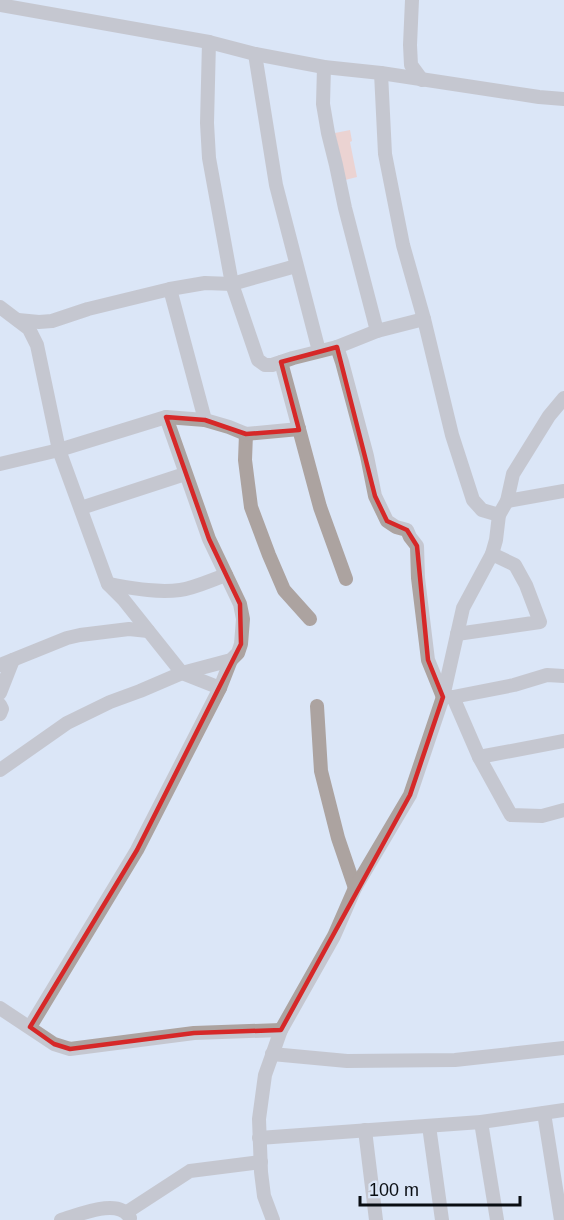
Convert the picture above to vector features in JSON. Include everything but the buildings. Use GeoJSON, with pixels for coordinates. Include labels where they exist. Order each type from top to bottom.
{"type":"FeatureCollection","features":[{"type":"Feature","properties":{"kind":"street"},"geometry":{"type":"LineString","coordinates":[[412,0],[411,64],[422,80]]}},
{"type":"Feature","properties":{"kind":"street"},"geometry":{"type":"LineString","coordinates":[[0,5],[208,42],[255,54],[324,67],[564,99]]}},
{"type":"Feature","properties":{"kind":"street"},"geometry":{"type":"LineString","coordinates":[[208,42],[208,158],[232,284],[258,360],[265,366],[272,366],[337,347],[377,331],[424,319]]}},
{"type":"Feature","properties":{"kind":"street"},"geometry":{"type":"LineString","coordinates":[[255,54],[276,185],[319,351]]}},
{"type":"Feature","properties":{"kind":"street"},"geometry":{"type":"LineString","coordinates":[[324,67],[323,104],[328,133],[377,331]]}},
{"type":"Feature","properties":{"kind":"street"},"geometry":{"type":"LineString","coordinates":[[381,73],[385,154],[402,245],[424,319],[452,435],[473,500],[482,510],[499,515]]}},
{"type":"Feature","properties":{"kind":"street"},"geometry":{"type":"LineString","coordinates":[[0,316],[18,320],[52,321],[88,309],[170,289],[205,283],[232,284],[296,266]]}},
{"type":"Feature","properties":{"kind":"street"},"geometry":{"type":"LineString","coordinates":[[170,289],[205,420]]}},
{"type":"Feature","properties":{"kind":"street"},"geometry":{"type":"LineString","coordinates":[[0,306],[29,329],[37,345],[59,450],[108,584],[123,599],[182,672],[220,688]]}},
{"type":"Feature","properties":{"kind":"street"},"geometry":{"type":"LineString","coordinates":[[337,347],[367,456],[375,496],[387,521],[407,530],[417,546],[418,578],[428,660],[511,815],[542,816],[564,810]]}},
{"type":"Feature","properties":{"kind":"street"},"geometry":{"type":"LineString","coordinates":[[281,362],[320,507],[346,579]]}},
{"type":"Feature","properties":{"kind":"street"},"geometry":{"type":"LineString","coordinates":[[273,1220],[264,1196],[259,1119],[265,1075],[272,1054],[281,1030],[334,936],[355,888],[410,795],[448,697],[463,608],[492,554],[499,515],[507,501],[513,474],[549,416],[564,398]]}},
{"type":"Feature","properties":{"kind":"street"},"geometry":{"type":"LineString","coordinates":[[0,464],[59,450],[166,417],[205,420],[246,434],[299,429]]}},
{"type":"Feature","properties":{"kind":"street"},"geometry":{"type":"LineString","coordinates":[[30,1027],[137,850],[241,644],[243,619],[240,604],[208,539],[166,417]]}},
{"type":"Feature","properties":{"kind":"street"},"geometry":{"type":"LineString","coordinates":[[246,434],[251,507],[284,590],[310,619]]}},
{"type":"Feature","properties":{"kind":"street"},"geometry":{"type":"LineString","coordinates":[[81,508],[185,474]]}},
{"type":"Feature","properties":{"kind":"street"},"geometry":{"type":"LineString","coordinates":[[507,501],[564,491]]}},
{"type":"Feature","properties":{"kind":"street"},"geometry":{"type":"LineString","coordinates":[[457,634],[540,622],[526,585],[515,565],[492,554]]}},
{"type":"Feature","properties":{"kind":"street"},"geometry":{"type":"LineString","coordinates":[[108,584],[171,591],[183,590],[226,575]]}},
{"type":"Feature","properties":{"kind":"street"},"geometry":{"type":"LineString","coordinates":[[0,693],[7,663],[67,638],[129,629],[148,630]]}},
{"type":"Feature","properties":{"kind":"street"},"geometry":{"type":"LineString","coordinates":[[0,770],[67,723],[110,702],[182,672],[231,660]]}},
{"type":"Feature","properties":{"kind":"street"},"geometry":{"type":"LineString","coordinates":[[448,697],[513,685],[548,675],[564,676]]}},
{"type":"Feature","properties":{"kind":"street"},"geometry":{"type":"LineString","coordinates":[[0,705],[2,709],[0,714]]}},
{"type":"Feature","properties":{"kind":"street"},"geometry":{"type":"LineString","coordinates":[[317,706],[321,771],[338,838],[355,888]]}},
{"type":"Feature","properties":{"kind":"street"},"geometry":{"type":"LineString","coordinates":[[479,757],[564,741]]}},
{"type":"Feature","properties":{"kind":"street"},"geometry":{"type":"LineString","coordinates":[[0,1008],[54,1044],[70,1049],[194,1033],[281,1030]]}},
{"type":"Feature","properties":{"kind":"street"},"geometry":{"type":"LineString","coordinates":[[272,1054],[347,1061],[455,1060],[564,1048]]}},
{"type":"Feature","properties":{"kind":"street"},"geometry":{"type":"LineString","coordinates":[[260,1138],[481,1122],[564,1110]]}},
{"type":"Feature","properties":{"kind":"street"},"geometry":{"type":"LineString","coordinates":[[544,1113],[561,1220]]}},
{"type":"Feature","properties":{"kind":"street"},"geometry":{"type":"LineString","coordinates":[[481,1122],[497,1220]]}},
{"type":"Feature","properties":{"kind":"street"},"geometry":{"type":"LineString","coordinates":[[429,1126],[442,1220]]}},
{"type":"Feature","properties":{"kind":"street"},"geometry":{"type":"LineString","coordinates":[[365,1130],[376,1220]]}},
{"type":"Feature","properties":{"kind":"street"},"geometry":{"type":"LineString","coordinates":[[61,1220],[102,1208],[115,1208],[129,1216],[190,1171],[261,1162]]}},
{"type":"Feature","properties":{"kind":"highlighted area"},"geometry":{"type":"Polygon","coordinates":[[[337,347],[375,496],[387,521],[407,530],[417,546],[428,660],[443,697],[410,795],[281,1030],[194,1033],[70,1049],[54,1044],[30,1027],[137,850],[241,644],[240,604],[209,539],[166,417],[205,420],[246,434],[299,430],[281,362],[337,347]]]}},
{"type":"Feature","properties":{"kind":"shaded area"},"geometry":{"type":"Polygon","coordinates":[[[350,130],[357,177],[345,180],[335,133],[350,130]]]}}]}
